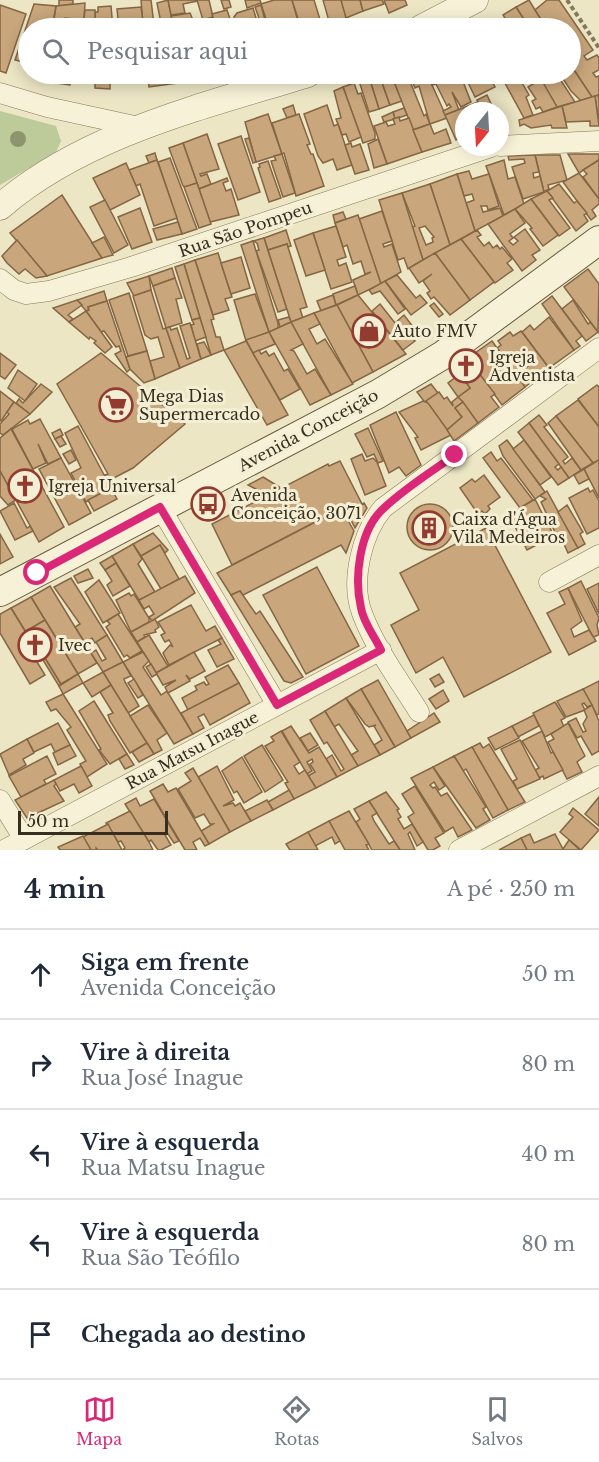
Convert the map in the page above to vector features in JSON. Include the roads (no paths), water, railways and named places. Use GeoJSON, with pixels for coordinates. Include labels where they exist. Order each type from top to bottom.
{"type":"FeatureCollection","features":[{"type":"Feature","properties":{"kind":"main road","name":"Avenida Conceição"},"geometry":{"type":"LineString","coordinates":[[0,592],[160,507],[317,428],[434,360],[599,240]]}},
{"type":"Feature","properties":{"kind":"street"},"geometry":{"type":"LineString","coordinates":[[440,18],[475,0]]}},
{"type":"Feature","properties":{"kind":"street"},"geometry":{"type":"LineString","coordinates":[[0,207],[67,162],[139,127],[276,84]]}},
{"type":"Feature","properties":{"kind":"street"},"geometry":{"type":"LineString","coordinates":[[0,93],[47,107],[139,127]]}},
{"type":"Feature","properties":{"kind":"street"},"geometry":{"type":"LineString","coordinates":[[509,146],[599,141]]}},
{"type":"Feature","properties":{"kind":"street","name":"Rua São Pompeu"},"geometry":{"type":"LineString","coordinates":[[0,279],[14,290],[26,294],[49,291],[131,267],[464,156]]}},
{"type":"Feature","properties":{"kind":"street"},"geometry":{"type":"LineString","coordinates":[[419,712],[381,650],[361,611],[358,586],[360,562],[372,521],[383,508],[599,348]]}},
{"type":"Feature","properties":{"kind":"street"},"geometry":{"type":"LineString","coordinates":[[160,507],[277,705]]}},
{"type":"Feature","properties":{"kind":"street"},"geometry":{"type":"LineString","coordinates":[[549,582],[599,555]]}},
{"type":"Feature","properties":{"kind":"street","name":"Rua Matsu Inague"},"geometry":{"type":"LineString","coordinates":[[4,850],[381,650]]}},
{"type":"Feature","properties":{"kind":"street"},"geometry":{"type":"LineString","coordinates":[[459,850],[599,776]]}},
{"type":"Feature","properties":{"kind":"street"},"geometry":{"type":"LineString","coordinates":[[0,800],[24,839]]}},
{"type":"Feature","properties":{"kind":"place","name":"Auto FMV"},"geometry":{"type":"Point","coordinates":[369,331]}},
{"type":"Feature","properties":{"kind":"place","name":"Igreja Adventista"},"geometry":{"type":"Point","coordinates":[466,366]}},
{"type":"Feature","properties":{"kind":"place","name":"Mega Dias Supermercado"},"geometry":{"type":"Point","coordinates":[116,405]}},
{"type":"Feature","properties":{"kind":"place","name":"Igreja Universal"},"geometry":{"type":"Point","coordinates":[25,486]}},
{"type":"Feature","properties":{"kind":"place","name":"Avenida Conceição, 3071"},"geometry":{"type":"Point","coordinates":[208,504]}},
{"type":"Feature","properties":{"kind":"place","name":"Caixa d'Água Vila Medeiros"},"geometry":{"type":"Point","coordinates":[429,528]}},
{"type":"Feature","properties":{"kind":"place","name":"Ivec"},"geometry":{"type":"Point","coordinates":[35,645]}}]}
